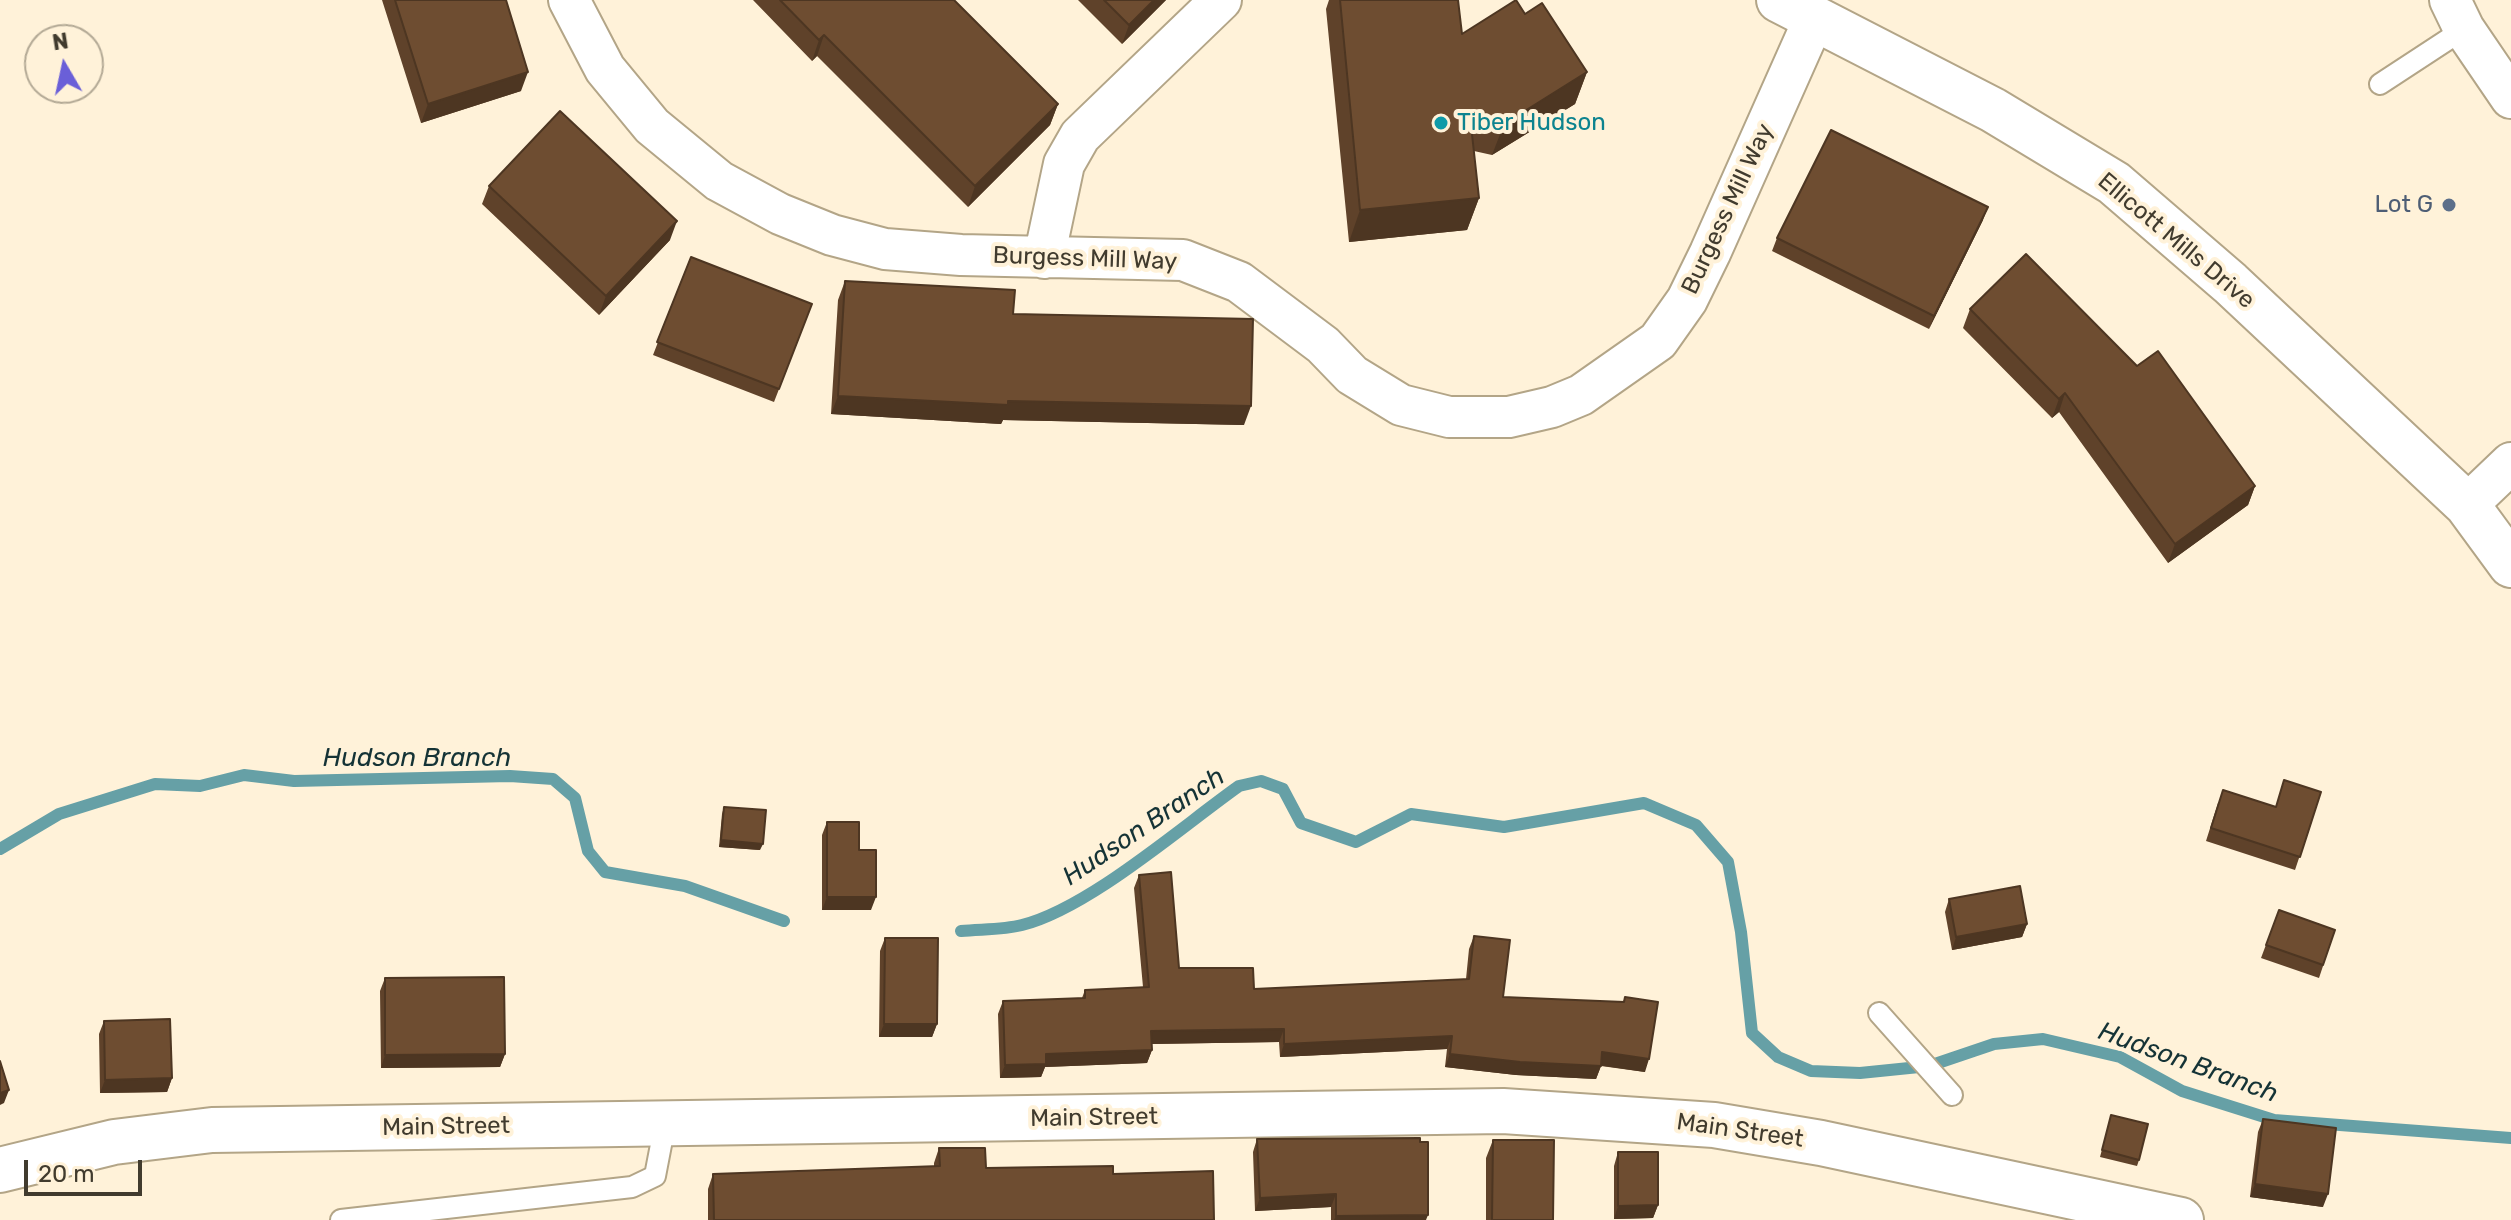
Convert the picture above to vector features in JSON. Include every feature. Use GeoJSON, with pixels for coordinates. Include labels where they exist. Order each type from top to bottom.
{"type":"FeatureCollection","features":[{"type":"Feature","properties":{"kind":"main road","name":"Ellicott Mills Drive"},"geometry":{"type":"LineString","coordinates":[[1797,9],[1993,110],[2114,183],[2230,283],[2467,505],[2511,565]]}},
{"type":"Feature","properties":{"kind":"main road","name":"Main Street"},"geometry":{"type":"LineString","coordinates":[[0,1170],[114,1142],[212,1130],[1503,1111],[1714,1125],[1821,1143],[2181,1220]]}},
{"type":"Feature","properties":{"kind":"street","name":"Burgess Mill Way"},"geometry":{"type":"LineString","coordinates":[[569,0],[605,69],[652,126],[719,181],[768,208],[832,235],[885,249],[1044,258],[1183,260],[1239,282],[1323,345],[1352,375],[1401,405],[1449,417],[1509,417],[1552,407],[1581,395],[1658,341],[1687,300],[1797,9]]}},
{"type":"Feature","properties":{"kind":"street"},"geometry":{"type":"LineString","coordinates":[[1044,258],[1064,164],[1080,136],[1221,0]]}},
{"type":"Feature","properties":{"kind":"street"},"geometry":{"type":"LineString","coordinates":[[2457,14],[2511,98]]}},
{"type":"Feature","properties":{"kind":"street"},"geometry":{"type":"LineString","coordinates":[[2467,505],[2511,463]]}},
{"type":"Feature","properties":{"kind":"lane"},"geometry":{"type":"LineString","coordinates":[[2380,84],[2457,14]]}},
{"type":"Feature","properties":{"kind":"lane"},"geometry":{"type":"LineString","coordinates":[[1879,1013],[1952,1095]]}},
{"type":"Feature","properties":{"kind":"lane"},"geometry":{"type":"LineString","coordinates":[[341,1220],[632,1187],[655,1176],[665,1124]]}},
{"type":"Feature","properties":{"kind":"building"},"geometry":{"type":"Polygon","coordinates":[[[395,0],[506,0],[528,72],[428,104],[395,0]]]}},
{"type":"Feature","properties":{"kind":"building"},"geometry":{"type":"Polygon","coordinates":[[[780,0],[954,0],[1058,104],[975,186],[824,35],[819,40],[780,0]]]}},
{"type":"Feature","properties":{"kind":"building"},"geometry":{"type":"Polygon","coordinates":[[[1104,0],[1154,0],[1129,25],[1104,0]]]}},
{"type":"Feature","properties":{"kind":"building","name":"Tiber Hudson"},"geometry":{"type":"Polygon","coordinates":[[[1340,0],[1458,0],[1462,34],[1516,0],[1525,14],[1542,3],[1587,72],[1504,124],[1470,116],[1479,198],[1360,210],[1340,0]]]}},
{"type":"Feature","properties":{"kind":"building"},"geometry":{"type":"Polygon","coordinates":[[[560,111],[677,221],[606,296],[489,186],[560,111]]]}},
{"type":"Feature","properties":{"kind":"building"},"geometry":{"type":"Polygon","coordinates":[[[1831,130],[1988,207],[1934,316],[1777,238],[1831,130]]]}},
{"type":"Feature","properties":{"kind":"building"},"geometry":{"type":"Polygon","coordinates":[[[2026,254],[2137,366],[2158,351],[2255,486],[2175,544],[2065,393],[2059,399],[1970,309],[2026,254]]]}},
{"type":"Feature","properties":{"kind":"building"},"geometry":{"type":"Polygon","coordinates":[[[691,257],[812,304],[779,389],[657,342],[691,257]]]}},
{"type":"Feature","properties":{"kind":"building"},"geometry":{"type":"Polygon","coordinates":[[[845,281],[1015,290],[1013,314],[1253,319],[1251,406],[1008,401],[1008,405],[838,396],[845,281]]]}},
{"type":"Feature","properties":{"kind":"building"},"geometry":{"type":"Polygon","coordinates":[[[2284,780],[2321,792],[2300,857],[2211,828],[2223,790],[2276,807],[2284,780]]]}},
{"type":"Feature","properties":{"kind":"building"},"geometry":{"type":"Polygon","coordinates":[[[724,807],[766,810],[763,844],[721,840],[724,807]]]}},
{"type":"Feature","properties":{"kind":"building"},"geometry":{"type":"Polygon","coordinates":[[[827,822],[859,822],[859,850],[876,850],[876,897],[827,897],[827,822]]]}},
{"type":"Feature","properties":{"kind":"building"},"geometry":{"type":"Polygon","coordinates":[[[1171,872],[1179,968],[1253,968],[1254,989],[1469,979],[1474,936],[1510,940],[1503,997],[1624,1002],[1625,997],[1658,1002],[1649,1059],[1602,1052],[1601,1066],[1520,1062],[1450,1054],[1452,1036],[1284,1044],[1284,1029],[1151,1031],[1152,1050],[1046,1054],[1046,1064],[1005,1065],[1003,1001],[1085,998],[1085,990],[1149,987],[1139,875],[1171,872]]]}},
{"type":"Feature","properties":{"kind":"building"},"geometry":{"type":"Polygon","coordinates":[[[2020,886],[2027,924],[1956,937],[1949,899],[2020,886]]]}},
{"type":"Feature","properties":{"kind":"building"},"geometry":{"type":"Polygon","coordinates":[[[2279,910],[2335,930],[2323,965],[2266,945],[2279,910]]]}},
{"type":"Feature","properties":{"kind":"building"},"geometry":{"type":"Polygon","coordinates":[[[885,938],[938,938],[937,1024],[884,1024],[885,938]]]}},
{"type":"Feature","properties":{"kind":"building"},"geometry":{"type":"Polygon","coordinates":[[[504,977],[505,1054],[385,1055],[385,978],[504,977]]]}},
{"type":"Feature","properties":{"kind":"building"},"geometry":{"type":"Polygon","coordinates":[[[170,1019],[172,1078],[105,1080],[104,1021],[170,1019]]]}},
{"type":"Feature","properties":{"kind":"building"},"geometry":{"type":"Polygon","coordinates":[[[0,1061],[9,1090],[0,1093],[0,1061]]]}},
{"type":"Feature","properties":{"kind":"building"},"geometry":{"type":"Polygon","coordinates":[[[2111,1115],[2148,1124],[2139,1160],[2102,1150],[2111,1115]]]}},
{"type":"Feature","properties":{"kind":"building"},"geometry":{"type":"Polygon","coordinates":[[[2263,1119],[2336,1128],[2328,1194],[2255,1184],[2263,1119]]]}},
{"type":"Feature","properties":{"kind":"building"},"geometry":{"type":"Polygon","coordinates":[[[1420,1138],[1420,1142],[1428,1142],[1428,1215],[1336,1216],[1336,1194],[1260,1198],[1257,1139],[1420,1138]]]}},
{"type":"Feature","properties":{"kind":"building"},"geometry":{"type":"Polygon","coordinates":[[[1493,1140],[1554,1140],[1553,1220],[1492,1220],[1493,1140]]]}},
{"type":"Feature","properties":{"kind":"building"},"geometry":{"type":"Polygon","coordinates":[[[939,1148],[985,1148],[986,1168],[1113,1166],[1113,1174],[1213,1171],[1214,1220],[714,1220],[713,1174],[940,1166],[939,1148]]]}},
{"type":"Feature","properties":{"kind":"building"},"geometry":{"type":"Polygon","coordinates":[[[1618,1152],[1658,1152],[1658,1205],[1618,1206],[1618,1152]]]}},
{"type":"Feature","properties":{"kind":"waterway","name":"Hudson Branch"},"geometry":{"type":"LineString","coordinates":[[0,849],[59,814],[155,784],[200,786],[244,775],[294,781],[510,776],[553,779],[575,798],[588,851],[605,872],[685,886],[784,921]]}},
{"type":"Feature","properties":{"kind":"waterway","name":"Hudson Branch"},"geometry":{"type":"LineString","coordinates":[[961,931],[1015,927],[1048,916],[1105,884],[1239,786],[1261,781],[1283,789],[1301,823],[1356,842],[1411,814],[1504,827],[1644,803],[1696,825],[1728,862],[1741,932],[1752,1033],[1778,1057],[1811,1071],[1860,1073],[1929,1066],[1994,1044],[2043,1039],[2120,1057],[2182,1091],[2274,1120],[2511,1138]]}},
{"type":"Feature","properties":{"kind":"place","name":"Tiber Hudson"},"geometry":{"type":"Point","coordinates":[1441,123]}},
{"type":"Feature","properties":{"kind":"place","name":"Lot G"},"geometry":{"type":"Point","coordinates":[2449,205]}}]}
